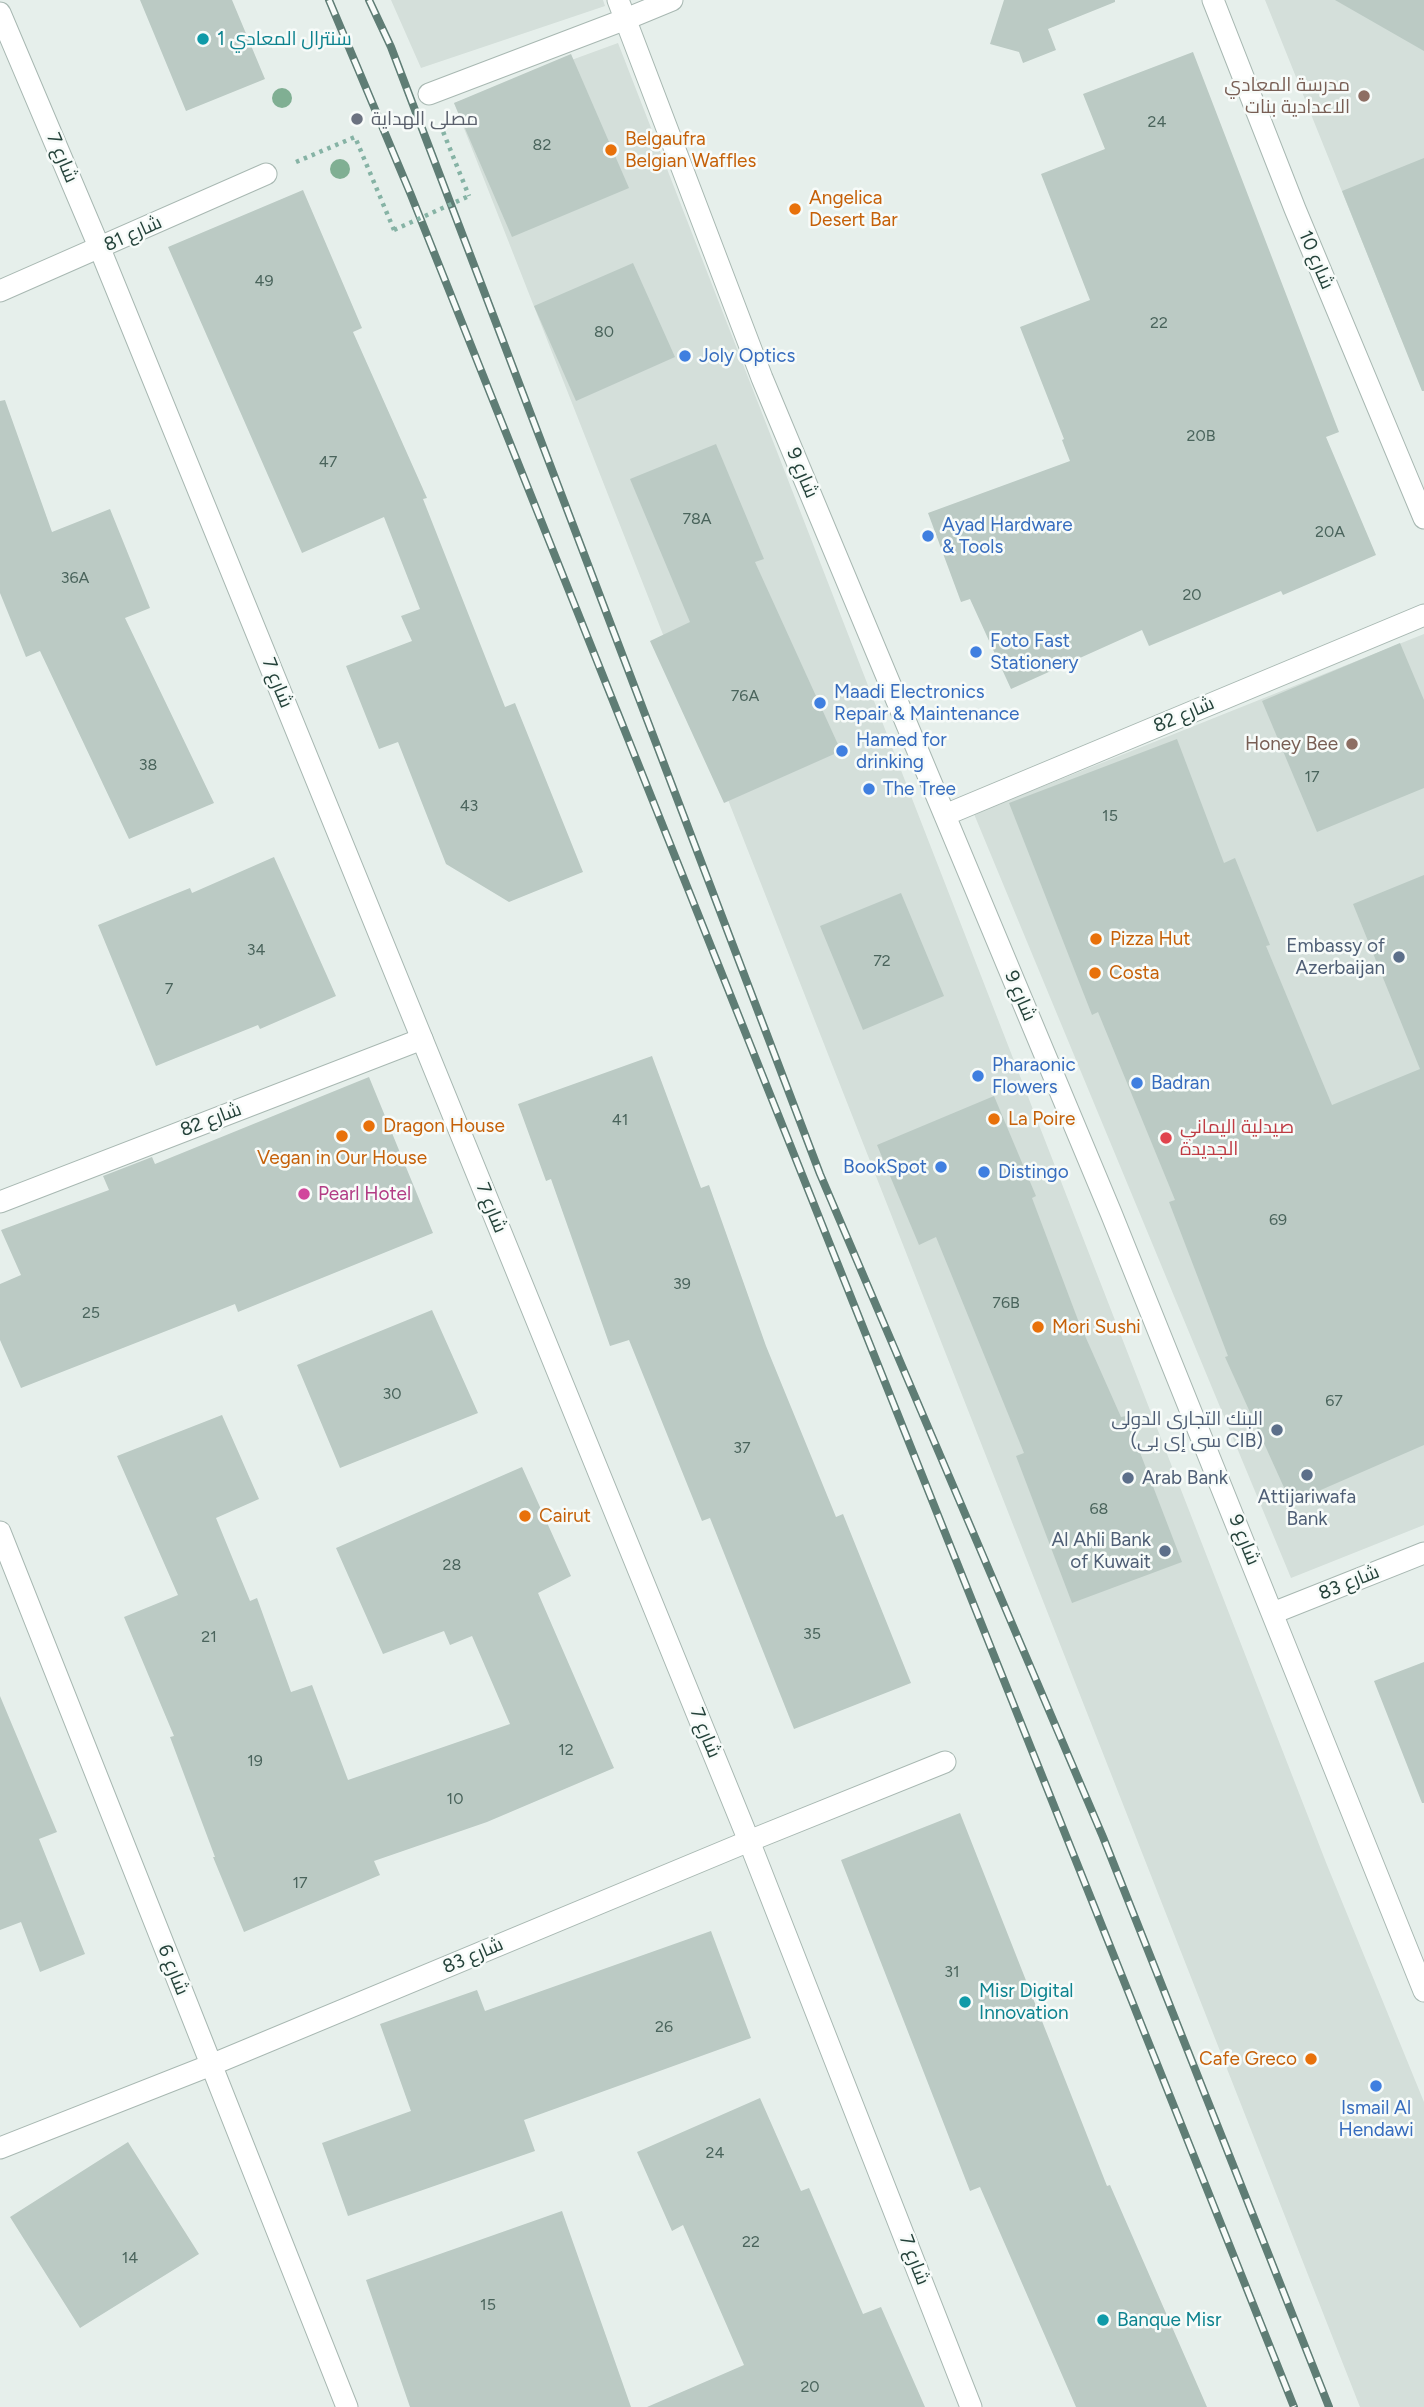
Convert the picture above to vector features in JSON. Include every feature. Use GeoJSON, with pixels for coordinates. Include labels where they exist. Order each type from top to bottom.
{"type":"FeatureCollection","features":[{"type":"Feature","properties":{"kind":"street"},"geometry":{"type":"LineString","coordinates":[[429,94],[622,9],[672,0]]}},
{"type":"Feature","properties":{"kind":"street","name":"شارع 10"},"geometry":{"type":"LineString","coordinates":[[1213,0],[1295,209],[1424,518]]}},
{"type":"Feature","properties":{"kind":"street","name":"شارع 9"},"geometry":{"type":"LineString","coordinates":[[622,9],[762,378],[1111,1213],[1424,1991]]}},
{"type":"Feature","properties":{"kind":"street","name":"شارع 7"},"geometry":{"type":"LineString","coordinates":[[0,13],[100,248],[749,1840],[971,2407]]}},
{"type":"Feature","properties":{"kind":"street","name":"شارع 81"},"geometry":{"type":"LineString","coordinates":[[0,291],[266,174]]}},
{"type":"Feature","properties":{"kind":"street","name":"شارع 82"},"geometry":{"type":"LineString","coordinates":[[945,815],[1424,615]]}},
{"type":"Feature","properties":{"kind":"street","name":"شارع 82"},"geometry":{"type":"LineString","coordinates":[[0,1202],[422,1039]]}},
{"type":"Feature","properties":{"kind":"street","name":"شارع 6"},"geometry":{"type":"LineString","coordinates":[[0,1532],[347,2407]]}},
{"type":"Feature","properties":{"kind":"street","name":"شارع 83"},"geometry":{"type":"LineString","coordinates":[[1273,1613],[1424,1553]]}},
{"type":"Feature","properties":{"kind":"street","name":"شارع 83"},"geometry":{"type":"LineString","coordinates":[[0,2148],[211,2065],[749,1840],[945,1762]]}},
{"type":"Feature","properties":{"kind":"path"},"geometry":{"type":"LineString","coordinates":[[266,174],[355,137],[394,230],[469,195],[429,94]]}},
{"type":"Feature","properties":{"kind":"shaded area"},"geometry":{"type":"Polygon","coordinates":[[[391,0],[603,0],[605,6],[421,68],[391,0]]]}},
{"type":"Feature","properties":{"kind":"shaded area","name":"مدرسة المعادي الاعدادية بنات"},"geometry":{"type":"Polygon","coordinates":[[[1265,0],[1424,0],[1424,329],[1401,338],[1265,0]]]}},
{"type":"Feature","properties":{"kind":"shaded area"},"geometry":{"type":"Polygon","coordinates":[[[618,43],[1327,1865],[1424,2102],[1424,2407],[1360,2407],[454,103],[618,43]]]}},
{"type":"Feature","properties":{"kind":"shaded area"},"geometry":{"type":"Polygon","coordinates":[[[1424,634],[1424,1525],[1291,1578],[974,814],[1424,634]]]}},
{"type":"Feature","properties":{"kind":"building","name":"سنترال المعادي 1"},"geometry":{"type":"Polygon","coordinates":[[[140,0],[232,0],[265,79],[186,111],[140,0]]]}},
{"type":"Feature","properties":{"kind":"building"},"geometry":{"type":"Polygon","coordinates":[[[1004,0],[1115,2],[1048,29],[1056,50],[1023,63],[1019,52],[990,44],[1004,0]]]}},
{"type":"Feature","properties":{"kind":"building"},"geometry":{"type":"Polygon","coordinates":[[[1335,0],[1424,0],[1424,51],[1335,0]]]}},
{"type":"Feature","properties":{"kind":"building"},"geometry":{"type":"Polygon","coordinates":[[[1193,52],[1339,432],[1326,437],[1376,555],[1283,595],[1281,591],[1149,646],[1142,630],[1011,689],[970,599],[961,602],[928,513],[1070,461],[1020,327],[1090,300],[1041,174],[1105,149],[1083,94],[1193,52]]]}},
{"type":"Feature","properties":{"kind":"building"},"geometry":{"type":"Polygon","coordinates":[[[571,54],[629,188],[512,237],[454,103],[571,54]]]}},
{"type":"Feature","properties":{"kind":"building"},"geometry":{"type":"Polygon","coordinates":[[[1424,158],[1424,391],[1422,391],[1342,191],[1424,158]]]}},
{"type":"Feature","properties":{"kind":"building"},"geometry":{"type":"Polygon","coordinates":[[[303,190],[362,328],[353,332],[427,498],[423,499],[505,707],[515,703],[583,872],[509,902],[446,864],[398,742],[379,749],[346,666],[412,641],[401,616],[420,609],[384,517],[302,553],[168,247],[303,190]]]}},
{"type":"Feature","properties":{"kind":"building"},"geometry":{"type":"Polygon","coordinates":[[[633,263],[675,357],[576,401],[534,306],[633,263]]]}},
{"type":"Feature","properties":{"kind":"building"},"geometry":{"type":"Polygon","coordinates":[[[5,400],[52,532],[110,509],[150,608],[125,618],[214,803],[129,839],[40,651],[26,657],[0,593],[0,401],[5,400]]]}},
{"type":"Feature","properties":{"kind":"building"},"geometry":{"type":"Polygon","coordinates":[[[716,444],[764,559],[755,562],[841,751],[724,803],[650,641],[690,622],[630,479],[716,444]]]}},
{"type":"Feature","properties":{"kind":"building","name":"Honey Bee"},"geometry":{"type":"Polygon","coordinates":[[[1400,643],[1424,700],[1424,788],[1317,832],[1262,701],[1400,643]]]}},
{"type":"Feature","properties":{"kind":"building"},"geometry":{"type":"Polygon","coordinates":[[[1177,739],[1224,863],[1235,858],[1270,945],[1266,946],[1332,1105],[1420,1069],[1353,904],[1424,875],[1424,1445],[1291,1503],[1225,1357],[1228,1356],[1169,1202],[1175,1200],[1098,1012],[1092,1015],[1009,803],[1177,739]]]}},
{"type":"Feature","properties":{"kind":"building"},"geometry":{"type":"Polygon","coordinates":[[[274,857],[336,996],[260,1029],[258,1025],[156,1066],[98,925],[190,888],[192,893],[274,857]]]}},
{"type":"Feature","properties":{"kind":"building"},"geometry":{"type":"Polygon","coordinates":[[[901,893],[944,996],[863,1030],[820,926],[901,893]]]}},
{"type":"Feature","properties":{"kind":"building"},"geometry":{"type":"Polygon","coordinates":[[[652,1056],[701,1188],[709,1185],[766,1346],[836,1517],[843,1514],[911,1683],[794,1729],[710,1518],[702,1521],[629,1340],[610,1346],[551,1179],[546,1181],[518,1104],[652,1056]]]}},
{"type":"Feature","properties":{"kind":"building"},"geometry":{"type":"Polygon","coordinates":[[[369,1077],[433,1233],[238,1312],[235,1304],[21,1388],[0,1340],[0,1284],[21,1275],[1,1230],[109,1190],[103,1176],[152,1157],[155,1164],[369,1077]]]}},
{"type":"Feature","properties":{"kind":"building"},"geometry":{"type":"Polygon","coordinates":[[[994,1096],[1036,1196],[1032,1198],[1078,1320],[1121,1417],[1126,1416],[1182,1562],[1072,1603],[1016,1456],[1024,1453],[936,1237],[919,1245],[877,1145],[994,1096]]]}},
{"type":"Feature","properties":{"kind":"building"},"geometry":{"type":"Polygon","coordinates":[[[432,1310],[478,1413],[340,1468],[297,1365],[432,1310]]]}},
{"type":"Feature","properties":{"kind":"building"},"geometry":{"type":"Polygon","coordinates":[[[222,1415],[259,1499],[216,1518],[250,1601],[257,1598],[291,1692],[312,1685],[348,1780],[510,1724],[472,1636],[450,1645],[444,1631],[383,1654],[336,1548],[522,1467],[571,1576],[538,1593],[614,1768],[487,1822],[374,1861],[380,1875],[244,1932],[213,1857],[170,1737],[174,1736],[124,1617],[178,1595],[117,1456],[222,1415]]]}},
{"type":"Feature","properties":{"kind":"building"},"geometry":{"type":"Polygon","coordinates":[[[1424,1662],[1424,1803],[1422,1803],[1374,1681],[1424,1662]]]}},
{"type":"Feature","properties":{"kind":"building"},"geometry":{"type":"Polygon","coordinates":[[[0,1696],[57,1832],[39,1839],[85,1954],[40,1972],[21,1922],[0,1930],[0,1696]]]}},
{"type":"Feature","properties":{"kind":"building"},"geometry":{"type":"Polygon","coordinates":[[[960,1813],[1107,2186],[1110,2185],[1207,2407],[1076,2407],[980,2187],[970,2191],[841,1860],[960,1813]]]}},
{"type":"Feature","properties":{"kind":"building"},"geometry":{"type":"Polygon","coordinates":[[[711,1931],[751,2038],[524,2120],[535,2151],[348,2216],[322,2143],[411,2111],[380,2024],[477,1990],[485,2011],[711,1931]]]}},
{"type":"Feature","properties":{"kind":"building"},"geometry":{"type":"Polygon","coordinates":[[[760,2098],[801,2191],[809,2188],[863,2314],[881,2307],[925,2407],[647,2407],[744,2365],[683,2225],[672,2231],[637,2152],[760,2098]]]}},
{"type":"Feature","properties":{"kind":"building"},"geometry":{"type":"Polygon","coordinates":[[[128,2142],[199,2254],[80,2328],[10,2217],[128,2142]]]}},
{"type":"Feature","properties":{"kind":"building"},"geometry":{"type":"Polygon","coordinates":[[[562,2211],[631,2407],[410,2407],[366,2280],[562,2211]]]}},
{"type":"Feature","properties":{"kind":"railway"},"geometry":{"type":"LineString","coordinates":[[329,0],[411,195],[1294,2407]]}},
{"type":"Feature","properties":{"kind":"railway"},"geometry":{"type":"LineString","coordinates":[[369,0],[391,47],[820,1174],[1103,1837],[1329,2407]]}},
{"type":"Feature","properties":{"kind":"place","name":"سنترال المعادي 1"},"geometry":{"type":"Point","coordinates":[203,39]}},
{"type":"Feature","properties":{"kind":"place","name":"مدرسة المعادي الاعدادية بنات"},"geometry":{"type":"Point","coordinates":[1364,96]}},
{"type":"Feature","properties":{"kind":"place","name":"مصلى الهداية"},"geometry":{"type":"Point","coordinates":[357,119]}},
{"type":"Feature","properties":{"kind":"place","name":"Belgaufra Belgian Waffles"},"geometry":{"type":"Point","coordinates":[611,150]}},
{"type":"Feature","properties":{"kind":"place","name":"Angelica Desert Bar"},"geometry":{"type":"Point","coordinates":[795,209]}},
{"type":"Feature","properties":{"kind":"place","name":"Joly Optics"},"geometry":{"type":"Point","coordinates":[685,356]}},
{"type":"Feature","properties":{"kind":"place","name":"Ayad Hardware & Tools"},"geometry":{"type":"Point","coordinates":[928,536]}},
{"type":"Feature","properties":{"kind":"place","name":"Foto Fast Stationery"},"geometry":{"type":"Point","coordinates":[976,652]}},
{"type":"Feature","properties":{"kind":"place","name":"Maadi Electronics Repair & Maintenance"},"geometry":{"type":"Point","coordinates":[820,703]}},
{"type":"Feature","properties":{"kind":"place","name":"Honey Bee"},"geometry":{"type":"Point","coordinates":[1352,744]}},
{"type":"Feature","properties":{"kind":"place","name":"Hamed for drinking"},"geometry":{"type":"Point","coordinates":[842,751]}},
{"type":"Feature","properties":{"kind":"place","name":"The Tree"},"geometry":{"type":"Point","coordinates":[869,789]}},
{"type":"Feature","properties":{"kind":"place","name":"Pizza Hut"},"geometry":{"type":"Point","coordinates":[1096,939]}},
{"type":"Feature","properties":{"kind":"place","name":"Embassy of Azerbaijan"},"geometry":{"type":"Point","coordinates":[1399,957]}},
{"type":"Feature","properties":{"kind":"place","name":"Costa"},"geometry":{"type":"Point","coordinates":[1095,973]}},
{"type":"Feature","properties":{"kind":"place","name":"Pharaonic Flowers"},"geometry":{"type":"Point","coordinates":[978,1076]}},
{"type":"Feature","properties":{"kind":"place","name":"Badran"},"geometry":{"type":"Point","coordinates":[1137,1083]}},
{"type":"Feature","properties":{"kind":"place","name":"La Poire"},"geometry":{"type":"Point","coordinates":[994,1119]}},
{"type":"Feature","properties":{"kind":"place","name":"Dragon House"},"geometry":{"type":"Point","coordinates":[369,1126]}},
{"type":"Feature","properties":{"kind":"place","name":"Vegan in Our House"},"geometry":{"type":"Point","coordinates":[342,1136]}},
{"type":"Feature","properties":{"kind":"place","name":"صيدلية اليماني الجديدة"},"geometry":{"type":"Point","coordinates":[1166,1138]}},
{"type":"Feature","properties":{"kind":"place","name":"BookSpot"},"geometry":{"type":"Point","coordinates":[941,1167]}},
{"type":"Feature","properties":{"kind":"place","name":"Distingo"},"geometry":{"type":"Point","coordinates":[984,1172]}},
{"type":"Feature","properties":{"kind":"place","name":"Pearl Hotel"},"geometry":{"type":"Point","coordinates":[304,1194]}},
{"type":"Feature","properties":{"kind":"place","name":"Mori Sushi"},"geometry":{"type":"Point","coordinates":[1038,1327]}},
{"type":"Feature","properties":{"kind":"place","name":"البنك التجارى الدولى (سى إى بى CIB)"},"geometry":{"type":"Point","coordinates":[1277,1430]}},
{"type":"Feature","properties":{"kind":"place","name":"Attijariwafa Bank"},"geometry":{"type":"Point","coordinates":[1307,1475]}},
{"type":"Feature","properties":{"kind":"place","name":"Arab Bank"},"geometry":{"type":"Point","coordinates":[1128,1478]}},
{"type":"Feature","properties":{"kind":"place","name":"Cairut"},"geometry":{"type":"Point","coordinates":[525,1516]}},
{"type":"Feature","properties":{"kind":"place","name":"Al Ahli Bank of Kuwait"},"geometry":{"type":"Point","coordinates":[1165,1551]}},
{"type":"Feature","properties":{"kind":"place","name":"Misr Digital Innovation"},"geometry":{"type":"Point","coordinates":[965,2002]}},
{"type":"Feature","properties":{"kind":"place","name":"Cafe Greco"},"geometry":{"type":"Point","coordinates":[1311,2059]}},
{"type":"Feature","properties":{"kind":"place","name":"Ismail Al Hendawi"},"geometry":{"type":"Point","coordinates":[1376,2086]}},
{"type":"Feature","properties":{"kind":"place","name":"Banque Misr"},"geometry":{"type":"Point","coordinates":[1103,2320]}}]}
